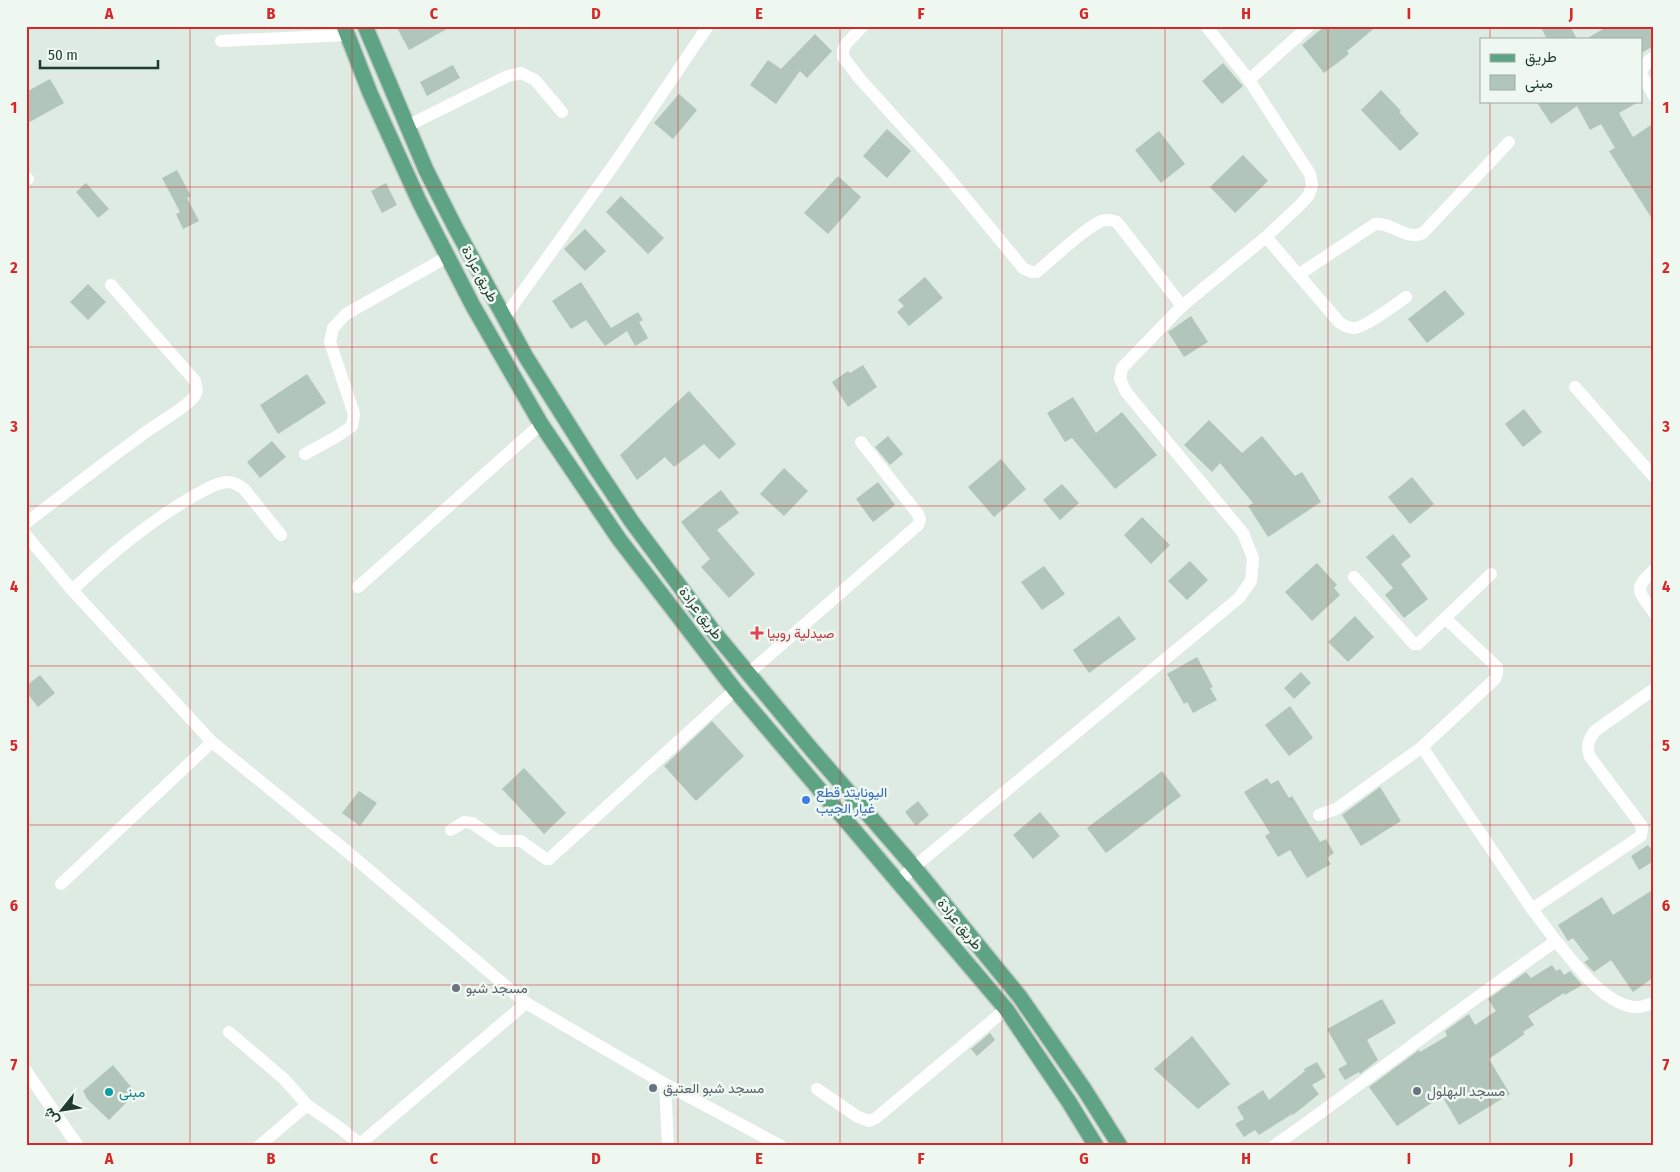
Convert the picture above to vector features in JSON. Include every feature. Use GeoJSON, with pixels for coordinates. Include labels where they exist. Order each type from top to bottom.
{"type":"FeatureCollection","features":[{"type":"Feature","properties":{"kind":"main road","name":"طريق عرادة"},"geometry":{"type":"LineString","coordinates":[[365,26],[434,186],[504,318],[560,412],[632,522],[713,631],[812,750],[914,867],[1020,997],[1084,1089],[1120,1146]]}},
{"type":"Feature","properties":{"kind":"main road","name":"طريق عرادة"},"geometry":{"type":"LineString","coordinates":[[346,31],[402,166],[447,257],[502,358],[541,424],[620,538],[735,690],[1006,1009],[1069,1102],[1096,1146]]}},
{"type":"Feature","properties":{"kind":"street"},"geometry":{"type":"LineString","coordinates":[[504,318],[615,163],[708,26]]}},
{"type":"Feature","properties":{"kind":"street"},"geometry":{"type":"LineString","coordinates":[[863,26],[842,50],[847,62],[944,172],[1023,268],[1031,272],[1037,272],[1088,229],[1101,221],[1109,220],[1117,222],[1182,306]]}},
{"type":"Feature","properties":{"kind":"street"},"geometry":{"type":"LineString","coordinates":[[898,882],[1239,598],[1251,581],[1253,558],[1243,534],[1126,392],[1120,379],[1122,368],[1182,306],[1266,237],[1309,195],[1312,185],[1310,174],[1249,80],[1206,26]]}},
{"type":"Feature","properties":{"kind":"street"},"geometry":{"type":"LineString","coordinates":[[1249,80],[1310,26]]}},
{"type":"Feature","properties":{"kind":"street"},"geometry":{"type":"LineString","coordinates":[[221,41],[346,31]]}},
{"type":"Feature","properties":{"kind":"street"},"geometry":{"type":"LineString","coordinates":[[1642,71],[1648,61],[1654,56]]}},
{"type":"Feature","properties":{"kind":"street"},"geometry":{"type":"LineString","coordinates":[[407,126],[508,76],[521,73],[527,74],[535,80],[562,112]]}},
{"type":"Feature","properties":{"kind":"street"},"geometry":{"type":"LineString","coordinates":[[1642,75],[1654,96]]}},
{"type":"Feature","properties":{"kind":"street"},"geometry":{"type":"LineString","coordinates":[[1298,275],[1375,224],[1383,223],[1416,236],[1422,233],[1509,142]]}},
{"type":"Feature","properties":{"kind":"street"},"geometry":{"type":"LineString","coordinates":[[1266,237],[1338,322],[1354,328],[1363,325],[1406,297]]}},
{"type":"Feature","properties":{"kind":"street"},"geometry":{"type":"LineString","coordinates":[[305,454],[352,426],[354,414],[330,342],[333,328],[346,314],[447,257]]}},
{"type":"Feature","properties":{"kind":"street"},"geometry":{"type":"LineString","coordinates":[[26,524],[100,465],[192,400],[196,394],[198,388],[195,381],[111,285]]}},
{"type":"Feature","properties":{"kind":"street"},"geometry":{"type":"LineString","coordinates":[[1575,387],[1654,477]]}},
{"type":"Feature","properties":{"kind":"street"},"geometry":{"type":"LineString","coordinates":[[358,587],[541,424]]}},
{"type":"Feature","properties":{"kind":"street"},"geometry":{"type":"LineString","coordinates":[[749,673],[918,525],[920,520],[918,514],[861,442]]}},
{"type":"Feature","properties":{"kind":"street"},"geometry":{"type":"LineString","coordinates":[[72,590],[141,530],[172,509],[216,484],[228,482],[238,484],[281,535]]}},
{"type":"Feature","properties":{"kind":"street"},"geometry":{"type":"LineString","coordinates":[[26,535],[72,590],[212,742],[344,849],[526,1003],[665,1084],[781,1146]]}},
{"type":"Feature","properties":{"kind":"street"},"geometry":{"type":"LineString","coordinates":[[1654,570],[1642,580],[1639,592],[1654,613]]}},
{"type":"Feature","properties":{"kind":"street"},"geometry":{"type":"LineString","coordinates":[[1354,577],[1414,644],[1418,644],[1491,574]]}},
{"type":"Feature","properties":{"kind":"street"},"geometry":{"type":"LineString","coordinates":[[1319,815],[1336,809],[1422,747],[1495,679],[1498,667],[1446,618]]}},
{"type":"Feature","properties":{"kind":"street"},"geometry":{"type":"LineString","coordinates":[[1532,909],[1638,840],[1641,836],[1642,826],[1590,757],[1587,749],[1589,738],[1595,731],[1654,689]]}},
{"type":"Feature","properties":{"kind":"street"},"geometry":{"type":"LineString","coordinates":[[451,830],[464,822],[472,823],[498,841],[521,841],[546,859],[549,859],[735,690]]}},
{"type":"Feature","properties":{"kind":"street"},"geometry":{"type":"LineString","coordinates":[[60,884],[212,742]]}},
{"type":"Feature","properties":{"kind":"street"},"geometry":{"type":"LineString","coordinates":[[1422,747],[1532,909],[1579,968],[1607,995],[1620,1004],[1639,1007],[1654,1002]]}},
{"type":"Feature","properties":{"kind":"street"},"geometry":{"type":"LineString","coordinates":[[1274,1146],[1556,940]]}},
{"type":"Feature","properties":{"kind":"street"},"geometry":{"type":"LineString","coordinates":[[229,1032],[284,1079],[306,1105],[340,1128],[360,1145],[526,1003]]}},
{"type":"Feature","properties":{"kind":"street"},"geometry":{"type":"LineString","coordinates":[[818,1089],[858,1117],[869,1120],[876,1118],[1006,1009]]}},
{"type":"Feature","properties":{"kind":"street"},"geometry":{"type":"LineString","coordinates":[[26,1071],[78,1146]]}},
{"type":"Feature","properties":{"kind":"street"},"geometry":{"type":"LineString","coordinates":[[665,1084],[668,1146]]}},
{"type":"Feature","properties":{"kind":"street"},"geometry":{"type":"LineString","coordinates":[[259,1146],[306,1105]]}},
{"type":"Feature","properties":{"kind":"building"},"geometry":{"type":"Polygon","coordinates":[[[396,26],[452,26],[409,50],[396,26]]]}},
{"type":"Feature","properties":{"kind":"building"},"geometry":{"type":"Polygon","coordinates":[[[1325,26],[1377,26],[1347,51],[1349,54],[1324,73],[1302,45],[1325,26]]]}},
{"type":"Feature","properties":{"kind":"building"},"geometry":{"type":"Polygon","coordinates":[[[1540,26],[1570,26],[1576,38],[1546,38],[1540,26]]]}},
{"type":"Feature","properties":{"kind":"building"},"geometry":{"type":"Polygon","coordinates":[[[1608,26],[1654,26],[1654,46],[1642,52],[1642,38],[1588,38],[1608,26]]]}},
{"type":"Feature","properties":{"kind":"building"},"geometry":{"type":"Polygon","coordinates":[[[815,34],[832,51],[807,78],[800,71],[776,104],[750,85],[768,60],[781,69],[815,34]]]}},
{"type":"Feature","properties":{"kind":"building"},"geometry":{"type":"Polygon","coordinates":[[[1223,63],[1243,86],[1222,104],[1202,81],[1223,63]]]}},
{"type":"Feature","properties":{"kind":"building"},"geometry":{"type":"Polygon","coordinates":[[[453,65],[460,78],[427,96],[420,82],[453,65]]]}},
{"type":"Feature","properties":{"kind":"building"},"geometry":{"type":"Polygon","coordinates":[[[50,79],[64,103],[26,124],[26,92],[50,79]]]}},
{"type":"Feature","properties":{"kind":"building"},"geometry":{"type":"Polygon","coordinates":[[[1381,90],[1419,134],[1400,151],[1361,110],[1381,90]]]}},
{"type":"Feature","properties":{"kind":"building"},"geometry":{"type":"Polygon","coordinates":[[[679,94],[697,110],[673,139],[654,123],[679,94]]]}},
{"type":"Feature","properties":{"kind":"building"},"geometry":{"type":"Polygon","coordinates":[[[1537,102],[1638,102],[1619,113],[1633,137],[1654,123],[1654,222],[1609,151],[1615,148],[1601,124],[1590,130],[1577,106],[1551,124],[1537,102]]]}},
{"type":"Feature","properties":{"kind":"building"},"geometry":{"type":"Polygon","coordinates":[[[887,129],[911,151],[887,178],[863,156],[887,129]]]}},
{"type":"Feature","properties":{"kind":"building"},"geometry":{"type":"Polygon","coordinates":[[[1159,131],[1185,164],[1161,183],[1135,150],[1159,131]]]}},
{"type":"Feature","properties":{"kind":"building"},"geometry":{"type":"Polygon","coordinates":[[[1243,155],[1268,181],[1235,213],[1210,187],[1243,155]]]}},
{"type":"Feature","properties":{"kind":"building"},"geometry":{"type":"Polygon","coordinates":[[[177,170],[191,196],[187,198],[199,221],[183,229],[176,214],[180,212],[162,178],[177,170]]]}},
{"type":"Feature","properties":{"kind":"building"},"geometry":{"type":"Polygon","coordinates":[[[838,176],[861,197],[828,234],[804,213],[838,176]]]}},
{"type":"Feature","properties":{"kind":"building"},"geometry":{"type":"Polygon","coordinates":[[[86,183],[109,209],[98,218],[76,192],[86,183]]]}},
{"type":"Feature","properties":{"kind":"building"},"geometry":{"type":"Polygon","coordinates":[[[386,183],[397,205],[382,213],[371,191],[386,183]]]}},
{"type":"Feature","properties":{"kind":"building"},"geometry":{"type":"Polygon","coordinates":[[[621,196],[664,238],[648,254],[606,212],[621,196]]]}},
{"type":"Feature","properties":{"kind":"building"},"geometry":{"type":"Polygon","coordinates":[[[585,229],[606,251],[585,271],[564,249],[585,229]]]}},
{"type":"Feature","properties":{"kind":"building"},"geometry":{"type":"Polygon","coordinates":[[[925,277],[943,298],[909,326],[897,312],[904,306],[898,300],[925,277]]]}},
{"type":"Feature","properties":{"kind":"building"},"geometry":{"type":"Polygon","coordinates":[[[581,282],[611,328],[638,312],[643,320],[639,322],[648,338],[635,346],[627,331],[605,346],[586,320],[571,329],[552,301],[581,282]]]}},
{"type":"Feature","properties":{"kind":"building"},"geometry":{"type":"Polygon","coordinates":[[[88,284],[106,302],[88,320],[70,302],[88,284]]]}},
{"type":"Feature","properties":{"kind":"building"},"geometry":{"type":"Polygon","coordinates":[[[1445,290],[1465,314],[1427,343],[1408,319],[1445,290]]]}},
{"type":"Feature","properties":{"kind":"building"},"geometry":{"type":"Polygon","coordinates":[[[1191,316],[1208,342],[1184,357],[1168,332],[1191,316]]]}},
{"type":"Feature","properties":{"kind":"building"},"geometry":{"type":"Polygon","coordinates":[[[863,365],[877,387],[848,407],[832,382],[848,371],[850,373],[863,365]]]}},
{"type":"Feature","properties":{"kind":"building"},"geometry":{"type":"Polygon","coordinates":[[[307,374],[326,403],[278,434],[260,405],[307,374]]]}},
{"type":"Feature","properties":{"kind":"building"},"geometry":{"type":"Polygon","coordinates":[[[689,391],[736,444],[719,459],[704,444],[674,467],[665,457],[637,480],[620,455],[689,391]]]}},
{"type":"Feature","properties":{"kind":"building"},"geometry":{"type":"Polygon","coordinates":[[[1073,397],[1096,433],[1122,412],[1157,455],[1115,489],[1072,438],[1065,442],[1047,413],[1073,397]]]}},
{"type":"Feature","properties":{"kind":"building"},"geometry":{"type":"Polygon","coordinates":[[[1524,409],[1542,432],[1523,447],[1505,424],[1524,409]]]}},
{"type":"Feature","properties":{"kind":"building"},"geometry":{"type":"Polygon","coordinates":[[[1209,420],[1242,453],[1262,436],[1295,476],[1302,472],[1321,502],[1268,537],[1248,506],[1253,503],[1220,463],[1212,472],[1184,445],[1209,420]]]}},
{"type":"Feature","properties":{"kind":"building"},"geometry":{"type":"Polygon","coordinates":[[[888,436],[903,454],[890,465],[875,447],[888,436]]]}},
{"type":"Feature","properties":{"kind":"building"},"geometry":{"type":"Polygon","coordinates":[[[272,441],[286,457],[260,478],[247,462],[272,441]]]}},
{"type":"Feature","properties":{"kind":"building"},"geometry":{"type":"Polygon","coordinates":[[[1001,459],[1026,489],[994,517],[968,487],[1001,459]]]}},
{"type":"Feature","properties":{"kind":"building"},"geometry":{"type":"Polygon","coordinates":[[[784,468],[808,491],[784,516],[760,494],[784,468]]]}},
{"type":"Feature","properties":{"kind":"building"},"geometry":{"type":"Polygon","coordinates":[[[1412,477],[1434,504],[1410,524],[1388,497],[1412,477]]]}},
{"type":"Feature","properties":{"kind":"building"},"geometry":{"type":"Polygon","coordinates":[[[878,482],[895,505],[873,522],[856,499],[878,482]]]}},
{"type":"Feature","properties":{"kind":"building"},"geometry":{"type":"Polygon","coordinates":[[[1062,484],[1079,503],[1060,520],[1043,500],[1062,484]]]}},
{"type":"Feature","properties":{"kind":"building"},"geometry":{"type":"Polygon","coordinates":[[[721,490],[739,513],[717,530],[755,574],[729,598],[701,567],[710,559],[681,522],[721,490]]]}},
{"type":"Feature","properties":{"kind":"building"},"geometry":{"type":"Polygon","coordinates":[[[1142,517],[1170,545],[1151,564],[1124,535],[1142,517]]]}},
{"type":"Feature","properties":{"kind":"building"},"geometry":{"type":"Polygon","coordinates":[[[1393,534],[1411,556],[1401,564],[1428,599],[1404,618],[1385,595],[1393,588],[1366,557],[1393,534]]]}},
{"type":"Feature","properties":{"kind":"building"},"geometry":{"type":"Polygon","coordinates":[[[1190,561],[1208,580],[1187,600],[1168,581],[1190,561]]]}},
{"type":"Feature","properties":{"kind":"building"},"geometry":{"type":"Polygon","coordinates":[[[1317,563],[1337,585],[1334,588],[1340,595],[1312,621],[1285,592],[1317,563]]]}},
{"type":"Feature","properties":{"kind":"building"},"geometry":{"type":"Polygon","coordinates":[[[1044,566],[1065,594],[1042,610],[1021,582],[1044,566]]]}},
{"type":"Feature","properties":{"kind":"building"},"geometry":{"type":"Polygon","coordinates":[[[1119,616],[1136,639],[1089,673],[1073,650],[1119,616]]]}},
{"type":"Feature","properties":{"kind":"building"},"geometry":{"type":"Polygon","coordinates":[[[1355,616],[1374,637],[1348,662],[1328,642],[1355,616]]]}},
{"type":"Feature","properties":{"kind":"building"},"geometry":{"type":"Polygon","coordinates":[[[1197,657],[1213,687],[1210,688],[1217,700],[1193,713],[1187,702],[1184,704],[1167,674],[1197,657]]]}},
{"type":"Feature","properties":{"kind":"building"},"geometry":{"type":"Polygon","coordinates":[[[1301,672],[1311,683],[1294,699],[1284,688],[1301,672]]]}},
{"type":"Feature","properties":{"kind":"building"},"geometry":{"type":"Polygon","coordinates":[[[40,675],[55,693],[38,707],[26,692],[26,686],[40,675]]]}},
{"type":"Feature","properties":{"kind":"building"},"geometry":{"type":"Polygon","coordinates":[[[1290,706],[1313,738],[1289,756],[1265,725],[1290,706]]]}},
{"type":"Feature","properties":{"kind":"building"},"geometry":{"type":"Polygon","coordinates":[[[712,721],[744,756],[696,801],[664,766],[712,721]]]}},
{"type":"Feature","properties":{"kind":"building"},"geometry":{"type":"Polygon","coordinates":[[[524,768],[566,813],[544,834],[502,789],[524,768]]]}},
{"type":"Feature","properties":{"kind":"building"},"geometry":{"type":"Polygon","coordinates":[[[1162,771],[1181,796],[1106,853],[1087,828],[1162,771]]]}},
{"type":"Feature","properties":{"kind":"building"},"geometry":{"type":"Polygon","coordinates":[[[1267,778],[1271,784],[1278,780],[1289,798],[1292,796],[1320,842],[1326,839],[1334,853],[1327,858],[1331,864],[1307,878],[1290,850],[1278,857],[1265,836],[1270,833],[1244,792],[1267,778]]]}},
{"type":"Feature","properties":{"kind":"building"},"geometry":{"type":"Polygon","coordinates":[[[1380,787],[1401,821],[1361,846],[1342,815],[1380,787]]]}},
{"type":"Feature","properties":{"kind":"building"},"geometry":{"type":"Polygon","coordinates":[[[359,791],[377,803],[360,826],[342,813],[359,791]]]}},
{"type":"Feature","properties":{"kind":"building"},"geometry":{"type":"Polygon","coordinates":[[[918,801],[929,815],[916,826],[905,812],[918,801]]]}},
{"type":"Feature","properties":{"kind":"building"},"geometry":{"type":"Polygon","coordinates":[[[1040,812],[1060,836],[1033,859],[1013,835],[1040,812]]]}},
{"type":"Feature","properties":{"kind":"building"},"geometry":{"type":"Polygon","coordinates":[[[1648,845],[1654,854],[1654,861],[1639,870],[1631,856],[1648,845]]]}},
{"type":"Feature","properties":{"kind":"building"},"geometry":{"type":"Polygon","coordinates":[[[1654,889],[1654,977],[1633,992],[1611,960],[1594,972],[1584,962],[1589,959],[1573,938],[1568,941],[1558,925],[1602,897],[1613,915],[1654,889]]]}},
{"type":"Feature","properties":{"kind":"building"},"geometry":{"type":"Polygon","coordinates":[[[1552,965],[1556,971],[1560,969],[1564,975],[1570,971],[1582,985],[1565,995],[1564,993],[1528,1016],[1534,1025],[1523,1032],[1525,1034],[1489,1059],[1510,1094],[1459,1125],[1442,1096],[1397,1126],[1369,1087],[1419,1050],[1420,1052],[1447,1036],[1445,1031],[1469,1014],[1475,1025],[1496,1011],[1488,999],[1526,972],[1531,978],[1552,965]]]}},
{"type":"Feature","properties":{"kind":"building"},"geometry":{"type":"Polygon","coordinates":[[[1382,999],[1396,1023],[1367,1040],[1378,1060],[1360,1074],[1359,1072],[1345,1080],[1338,1069],[1347,1064],[1327,1029],[1382,999]]]}},
{"type":"Feature","properties":{"kind":"building"},"geometry":{"type":"Polygon","coordinates":[[[990,1033],[995,1040],[977,1056],[971,1049],[990,1033]]]}},
{"type":"Feature","properties":{"kind":"building"},"geometry":{"type":"Polygon","coordinates":[[[1192,1036],[1230,1084],[1198,1109],[1154,1069],[1192,1036]]]}},
{"type":"Feature","properties":{"kind":"building"},"geometry":{"type":"Polygon","coordinates":[[[1317,1062],[1326,1077],[1312,1085],[1319,1094],[1293,1115],[1259,1135],[1255,1130],[1244,1137],[1235,1124],[1244,1119],[1237,1107],[1263,1090],[1269,1100],[1305,1071],[1304,1069],[1317,1062]]]}},
{"type":"Feature","properties":{"kind":"building","name":"مبنى"},"geometry":{"type":"Polygon","coordinates":[[[113,1065],[136,1093],[109,1120],[88,1100],[83,1091],[113,1065]]]}},
{"type":"Feature","properties":{"kind":"place","name":"صيدلية روبيا"},"geometry":{"type":"Point","coordinates":[757,633]}},
{"type":"Feature","properties":{"kind":"place","name":"اليونايتد قطع غيار الجيب"},"geometry":{"type":"Point","coordinates":[806,800]}},
{"type":"Feature","properties":{"kind":"place","name":"مسجد شبو"},"geometry":{"type":"Point","coordinates":[456,988]}},
{"type":"Feature","properties":{"kind":"place","name":"مسجد شبو العتيق"},"geometry":{"type":"Point","coordinates":[653,1088]}},
{"type":"Feature","properties":{"kind":"place","name":"مسجد البهلول"},"geometry":{"type":"Point","coordinates":[1417,1091]}},
{"type":"Feature","properties":{"kind":"place","name":"مبنى"},"geometry":{"type":"Point","coordinates":[109,1092]}}]}
